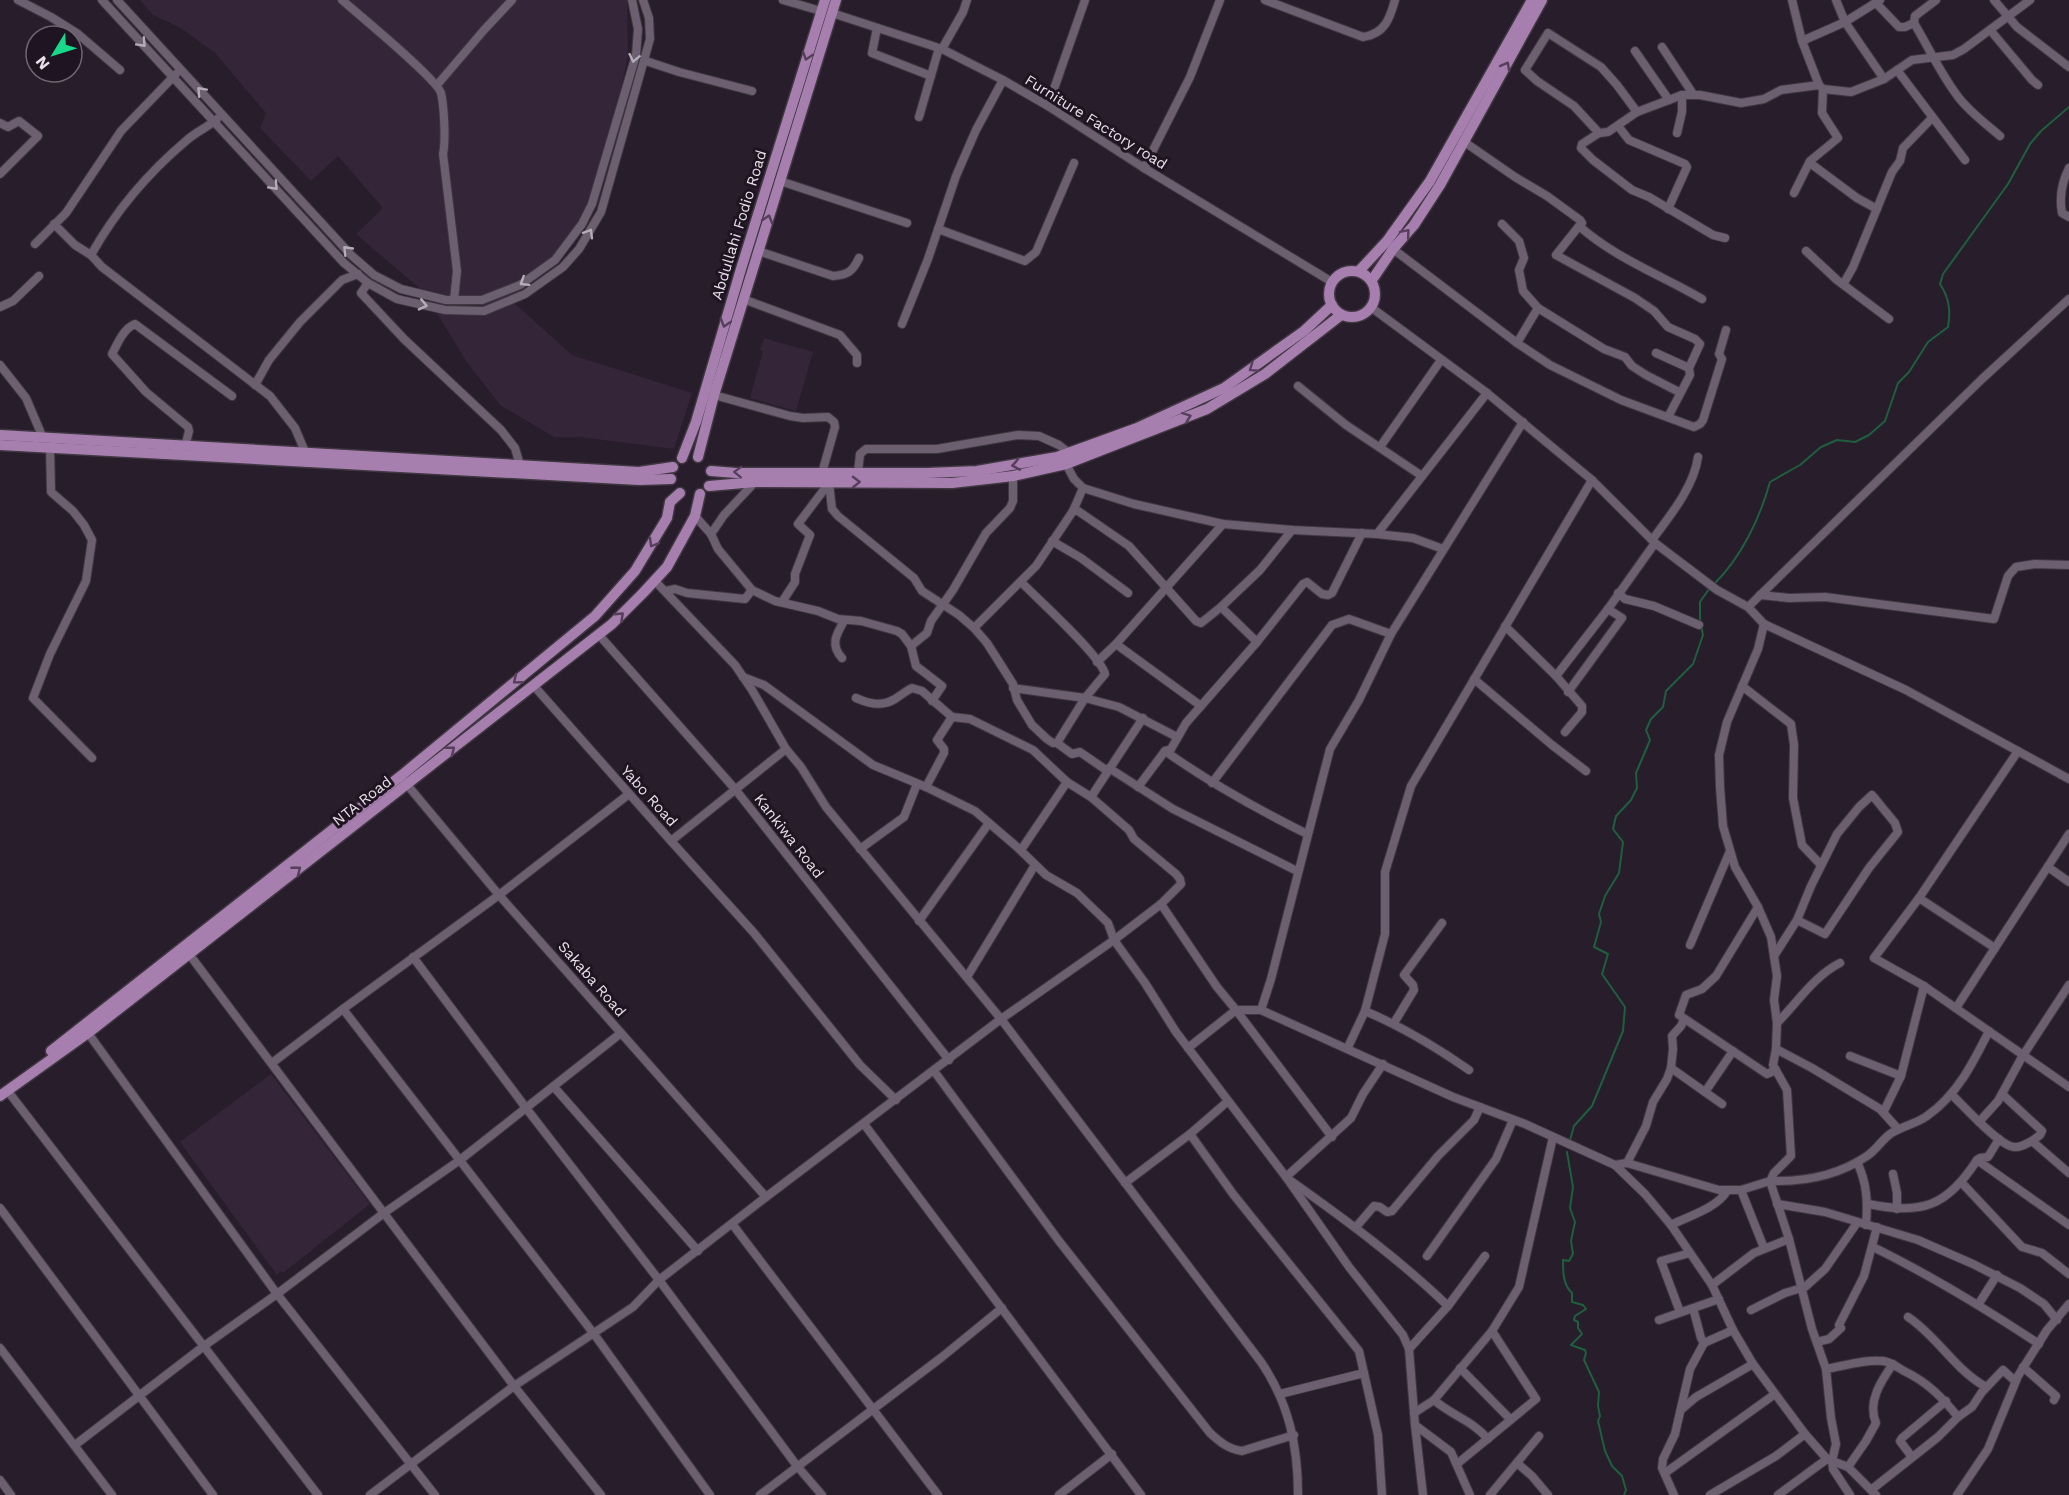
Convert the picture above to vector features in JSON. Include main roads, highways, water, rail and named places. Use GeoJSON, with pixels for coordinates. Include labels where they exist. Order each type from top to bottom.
{"type":"FeatureCollection","features":[{"type":"Feature","properties":{"kind":"main road","name":"Abdullahi Fodio Road"},"geometry":{"type":"LineString","coordinates":[[698,456],[714,395],[780,181],[827,12],[825,0]]}},
{"type":"Feature","properties":{"kind":"main road","name":"Abdullahi Fodio Road"},"geometry":{"type":"LineString","coordinates":[[682,458],[696,422],[741,269],[827,12],[836,0]]}},
{"type":"Feature","properties":{"kind":"main road"},"geometry":{"type":"LineString","coordinates":[[1359,271],[1387,241],[1430,181],[1532,0]]}},
{"type":"Feature","properties":{"kind":"main road"},"geometry":{"type":"LineString","coordinates":[[1372,280],[1393,249],[1414,225],[1433,195],[1542,0]]}},
{"type":"Feature","properties":{"kind":"main road"},"geometry":{"type":"LineString","coordinates":[[1359,271],[1372,280],[1376,289],[1376,299],[1372,308],[1363,315],[1352,318],[1341,315],[1332,305],[1329,294],[1332,282],[1343,272],[1359,271]]}},
{"type":"Feature","properties":{"kind":"main road"},"geometry":{"type":"LineString","coordinates":[[711,471],[927,473],[977,471],[1057,457],[1068,458],[1224,388],[1304,331],[1332,305]]}},
{"type":"Feature","properties":{"kind":"main road"},"geometry":{"type":"LineString","coordinates":[[704,490],[711,478],[711,471],[707,464],[698,456],[682,458],[673,467],[671,480],[680,493],[693,496],[704,490],[755,482],[952,483],[1013,476],[1207,409],[1265,374],[1341,315]]}},
{"type":"Feature","properties":{"kind":"main road"},"geometry":{"type":"LineString","coordinates":[[0,435],[639,472],[673,467]]}},
{"type":"Feature","properties":{"kind":"main road"},"geometry":{"type":"LineString","coordinates":[[0,445],[671,480]]}},
{"type":"Feature","properties":{"kind":"main road","name":"NTA Road"},"geometry":{"type":"LineString","coordinates":[[2,1092],[404,780],[534,686],[599,635],[667,567],[695,516],[704,490]]}},
{"type":"Feature","properties":{"kind":"main road","name":"NTA Road"},"geometry":{"type":"LineString","coordinates":[[2,1092],[88,1033],[189,954],[404,780],[595,616],[635,571],[667,518],[670,502],[680,493]]}},
{"type":"Feature","properties":{"kind":"waterway"},"geometry":{"type":"LineString","coordinates":[[1714,584],[1741,550],[1761,509],[1770,482],[1800,465],[1821,447],[1837,440],[1855,442],[1869,435],[1885,421],[1898,383],[1909,372],[1928,342],[1948,327],[1949,304],[1940,284],[1943,274],[2008,184],[2030,144],[2041,131],[2069,107]]}},
{"type":"Feature","properties":{"kind":"waterway"},"geometry":{"type":"LineString","coordinates":[[1570,1140],[1574,1126],[1592,1106],[1623,1031],[1625,1007],[1602,974],[1608,954],[1594,947],[1601,922],[1599,914],[1605,896],[1619,873],[1623,842],[1613,829],[1616,816],[1631,800],[1637,788],[1636,773],[1650,740],[1646,730],[1651,719],[1663,707],[1666,691],[1693,664],[1703,635],[1700,602],[1709,589]]}},
{"type":"Feature","properties":{"kind":"waterway"},"geometry":{"type":"LineString","coordinates":[[1567,1152],[1573,1187],[1570,1208],[1575,1222],[1571,1241],[1573,1254],[1569,1261],[1563,1260],[1563,1274],[1572,1293],[1572,1302],[1583,1305],[1586,1309],[1575,1316],[1574,1320],[1578,1322],[1578,1328],[1582,1334],[1571,1345],[1585,1350],[1584,1360],[1599,1392],[1600,1416],[1598,1421],[1605,1451],[1612,1466],[1622,1476],[1626,1490],[1624,1495]]}}]}
